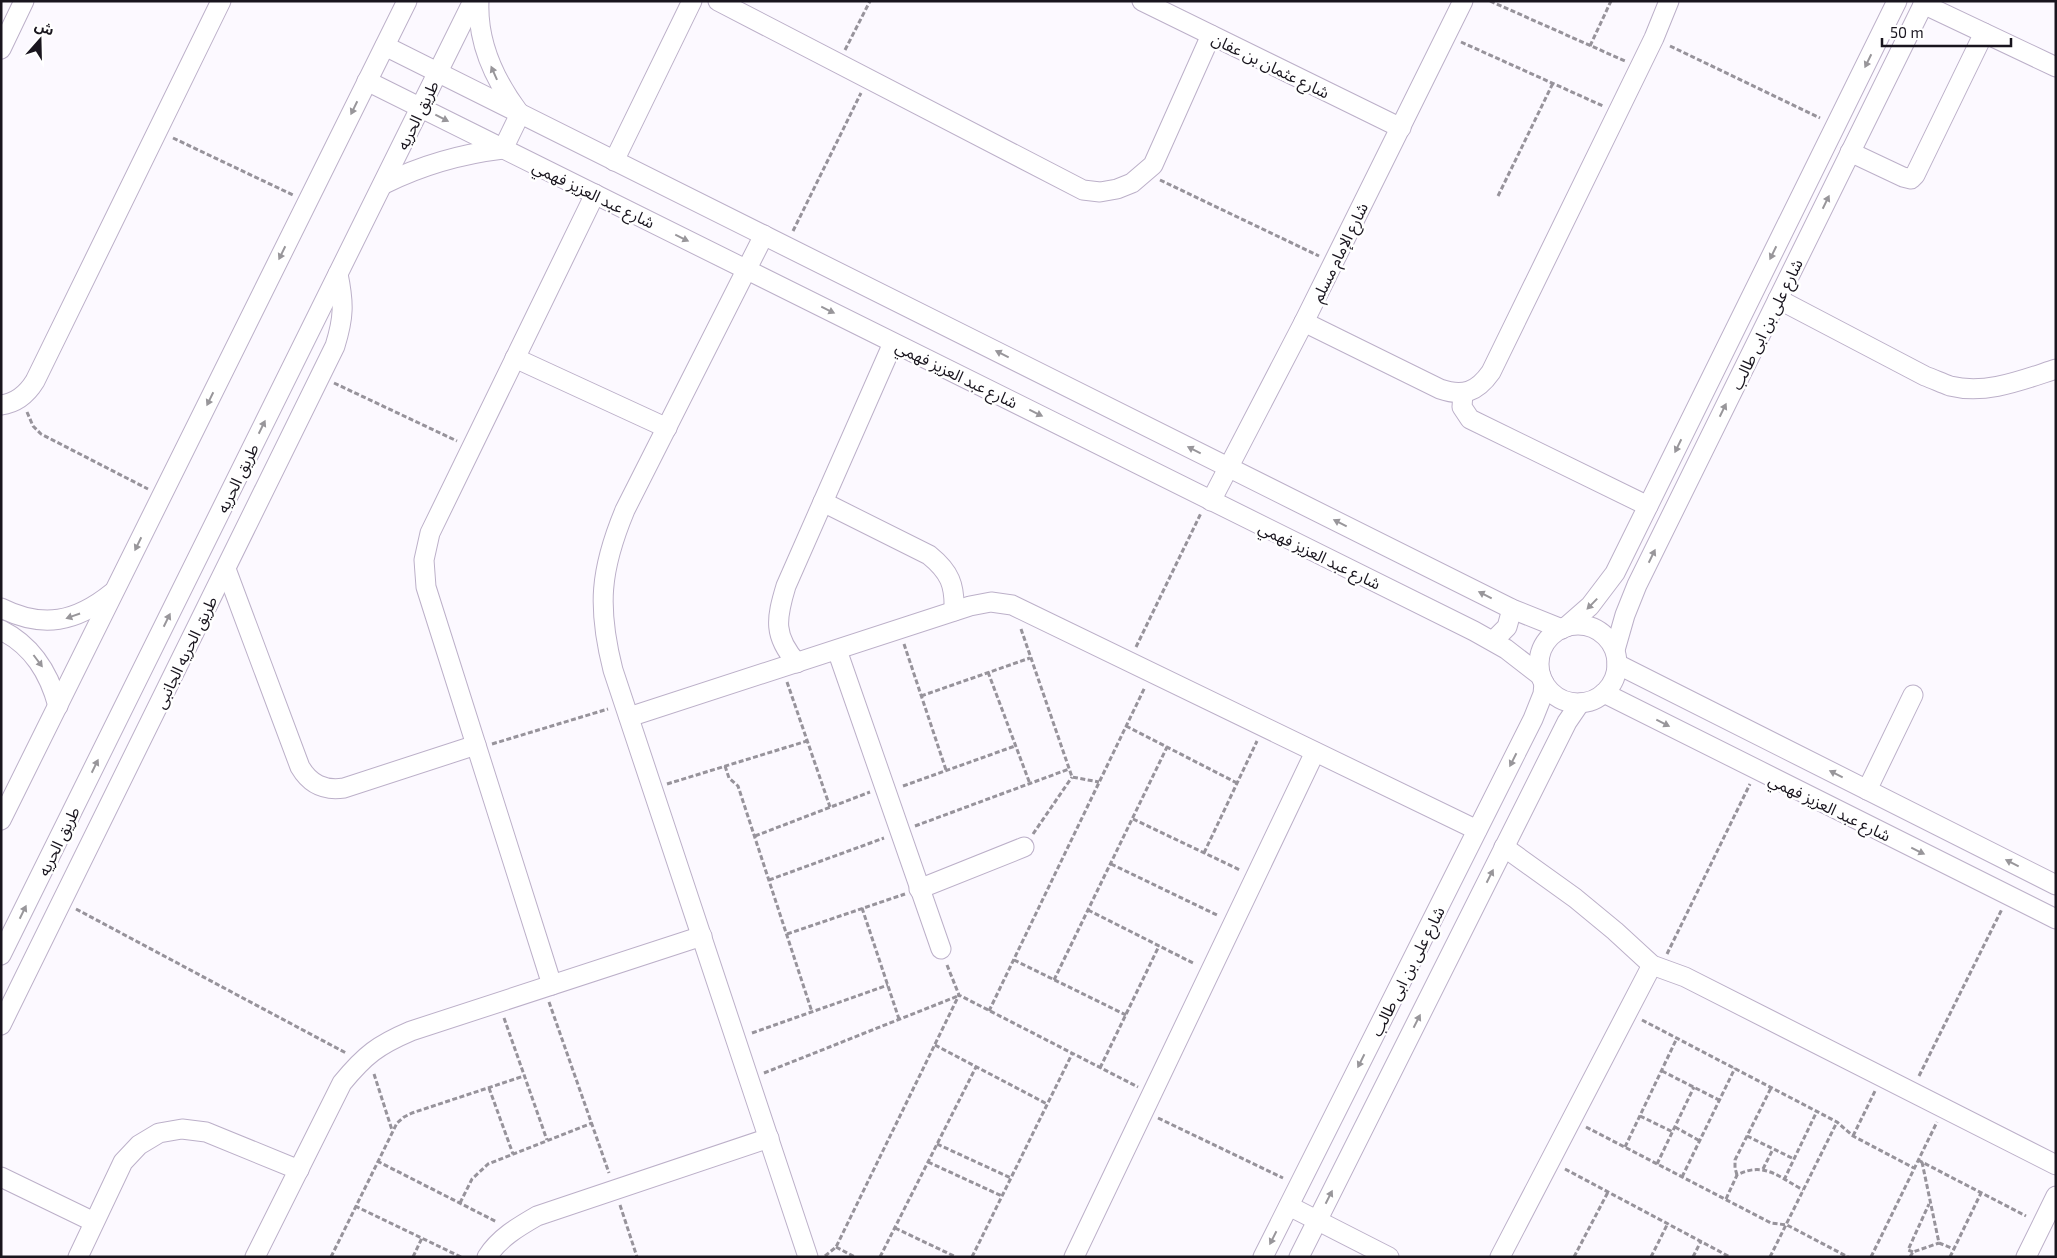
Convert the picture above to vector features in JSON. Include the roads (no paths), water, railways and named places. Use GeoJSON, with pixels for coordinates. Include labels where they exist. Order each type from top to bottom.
{"type":"FeatureCollection","features":[{"type":"Feature","properties":{"kind":"street"},"geometry":{"type":"LineString","coordinates":[[1,48],[24,1]]}},
{"type":"Feature","properties":{"kind":"street"},"geometry":{"type":"LineString","coordinates":[[1,405],[17,400],[28,392],[36,381],[220,1]]}},
{"type":"Feature","properties":{"kind":"street"},"geometry":{"type":"LineString","coordinates":[[1,820],[407,1]]}},
{"type":"Feature","properties":{"kind":"street","name":"طريق الحريه"},"geometry":{"type":"LineString","coordinates":[[1,955],[473,1]]}},
{"type":"Feature","properties":{"kind":"street"},"geometry":{"type":"LineString","coordinates":[[479,1],[480,26],[489,62],[497,80],[520,114]]}},
{"type":"Feature","properties":{"kind":"street"},"geometry":{"type":"LineString","coordinates":[[614,161],[692,1]]}},
{"type":"Feature","properties":{"kind":"street"},"geometry":{"type":"LineString","coordinates":[[718,1],[1083,190],[1100,192],[1116,190],[1132,183],[1152,165],[1211,35]]}},
{"type":"Feature","properties":{"kind":"street","name":"شارع عثمان بن عفان"},"geometry":{"type":"LineString","coordinates":[[1142,1],[1400,128]]}},
{"type":"Feature","properties":{"kind":"street","name":"شارع الإمام مسلم"},"geometry":{"type":"LineString","coordinates":[[1210,500],[1304,322],[1463,1]]}},
{"type":"Feature","properties":{"kind":"street"},"geometry":{"type":"LineString","coordinates":[[1304,322],[1440,389],[1452,393],[1463,393],[1475,389],[1484,382],[1492,372],[1654,38],[1669,1]]}},
{"type":"Feature","properties":{"kind":"street","name":"شارع على بن ابى طالب"},"geometry":{"type":"LineString","coordinates":[[1564,628],[1590,606],[1615,574],[1897,1]]}},
{"type":"Feature","properties":{"kind":"street"},"geometry":{"type":"LineString","coordinates":[[1924,3],[2056,67]]}},
{"type":"Feature","properties":{"kind":"street","name":"شارع على بن ابى طالب"},"geometry":{"type":"LineString","coordinates":[[1616,657],[1625,615],[1637,586],[1924,3]]}},
{"type":"Feature","properties":{"kind":"street"},"geometry":{"type":"LineString","coordinates":[[1850,152],[1903,177],[1911,178],[1915,175],[1984,33]]}},
{"type":"Feature","properties":{"kind":"street"},"geometry":{"type":"LineString","coordinates":[[385,46],[1512,609],[1564,628],[1586,626],[1595,629],[1606,638],[1616,657],[1614,680],[1604,694],[1589,702],[1580,703],[1563,700],[1549,690],[1543,679],[1539,667],[1543,648],[1548,640],[1564,628]]}},
{"type":"Feature","properties":{"kind":"street","name":"شارع عبد العزيز فهمي"},"geometry":{"type":"LineString","coordinates":[[368,81],[1493,641],[1543,679]]}},
{"type":"Feature","properties":{"kind":"street"},"geometry":{"type":"LineString","coordinates":[[384,184],[442,160],[503,149],[520,114]]}},
{"type":"Feature","properties":{"kind":"street"},"geometry":{"type":"LineString","coordinates":[[548,986],[477,747],[426,587],[424,560],[430,533],[595,194]]}},
{"type":"Feature","properties":{"kind":"street"},"geometry":{"type":"LineString","coordinates":[[1789,220],[1812,231]]}},
{"type":"Feature","properties":{"kind":"street"},"geometry":{"type":"LineString","coordinates":[[764,235],[616,533],[604,572],[602,605],[605,638],[627,711],[808,1257]]}},
{"type":"Feature","properties":{"kind":"street","name":"طريق الحريه الجانبى"},"geometry":{"type":"LineString","coordinates":[[1,1025],[335,346],[342,323],[343,298],[338,274]]}},
{"type":"Feature","properties":{"kind":"street"},"geometry":{"type":"LineString","coordinates":[[1778,299],[1925,376],[1951,386],[1978,389],[2006,385],[2056,369]]}},
{"type":"Feature","properties":{"kind":"street"},"geometry":{"type":"LineString","coordinates":[[789,665],[786,650],[779,635],[778,619],[786,586],[893,343]]}},
{"type":"Feature","properties":{"kind":"street"},"geometry":{"type":"LineString","coordinates":[[515,358],[667,428]]}},
{"type":"Feature","properties":{"kind":"street"},"geometry":{"type":"LineString","coordinates":[[1463,393],[1462,407],[1470,419],[1648,506]]}},
{"type":"Feature","properties":{"kind":"street"},"geometry":{"type":"LineString","coordinates":[[823,502],[929,555],[941,565],[950,579],[954,595],[954,612]]}},
{"type":"Feature","properties":{"kind":"street"},"geometry":{"type":"LineString","coordinates":[[226,569],[300,767],[305,776],[313,783],[333,790],[344,788],[477,747]]}},
{"type":"Feature","properties":{"kind":"street"},"geometry":{"type":"LineString","coordinates":[[1615,574],[1622,582],[1637,586]]}},
{"type":"Feature","properties":{"kind":"street"},"geometry":{"type":"LineString","coordinates":[[1,608],[16,616],[43,621],[69,618],[94,608],[114,591]]}},
{"type":"Feature","properties":{"kind":"street"},"geometry":{"type":"LineString","coordinates":[[627,711],[789,665],[970,606],[991,602],[1012,605],[1477,830]]}},
{"type":"Feature","properties":{"kind":"street"},"geometry":{"type":"LineString","coordinates":[[1493,641],[1507,627],[1512,609]]}},
{"type":"Feature","properties":{"kind":"street"},"geometry":{"type":"LineString","coordinates":[[1,630],[26,646],[41,664],[52,684],[58,706]]}},
{"type":"Feature","properties":{"kind":"street"},"geometry":{"type":"LineString","coordinates":[[837,650],[941,949]]}},
{"type":"Feature","properties":{"kind":"street","name":"شارع عبد العزيز فهمي"},"geometry":{"type":"LineString","coordinates":[[1616,657],[1653,682],[2056,884]]}},
{"type":"Feature","properties":{"kind":"street","name":"شارع على بن ابى طالب"},"geometry":{"type":"LineString","coordinates":[[1263,1257],[1526,733],[1539,705],[1543,679]]}},
{"type":"Feature","properties":{"kind":"street"},"geometry":{"type":"LineString","coordinates":[[1638,710],[1641,694],[1653,682]]}},
{"type":"Feature","properties":{"kind":"street","name":"شارع عبد العزيز فهمي"},"geometry":{"type":"LineString","coordinates":[[1604,694],[2056,919]]}},
{"type":"Feature","properties":{"kind":"street"},"geometry":{"type":"LineString","coordinates":[[1867,790],[1913,695]]}},
{"type":"Feature","properties":{"kind":"street","name":"شارع على بن ابى طالب"},"geometry":{"type":"LineString","coordinates":[[1299,1257],[1555,746],[1573,711],[1580,703]]}},
{"type":"Feature","properties":{"kind":"street"},"geometry":{"type":"LineString","coordinates":[[1526,733],[1543,734],[1555,746]]}},
{"type":"Feature","properties":{"kind":"street"},"geometry":{"type":"LineString","coordinates":[[1074,1257],[1315,752]]}},
{"type":"Feature","properties":{"kind":"street"},"geometry":{"type":"LineString","coordinates":[[919,889],[1024,847]]}},
{"type":"Feature","properties":{"kind":"street"},"geometry":{"type":"LineString","coordinates":[[1504,847],[1575,898],[1657,966],[1685,977],[2056,1165]]}},
{"type":"Feature","properties":{"kind":"street"},"geometry":{"type":"LineString","coordinates":[[255,1257],[342,1083],[364,1057],[384,1042],[411,1031],[702,936]]}},
{"type":"Feature","properties":{"kind":"street"},"geometry":{"type":"LineString","coordinates":[[1500,1257],[1628,1013],[1657,966]]}},
{"type":"Feature","properties":{"kind":"street"},"geometry":{"type":"LineString","coordinates":[[78,1257],[123,1162],[139,1145],[159,1133],[182,1129],[206,1132],[299,1170]]}},
{"type":"Feature","properties":{"kind":"street"},"geometry":{"type":"LineString","coordinates":[[488,1257],[492,1249],[513,1230],[537,1216],[770,1138]]}},
{"type":"Feature","properties":{"kind":"street"},"geometry":{"type":"LineString","coordinates":[[1,1177],[94,1222]]}},
{"type":"Feature","properties":{"kind":"street"},"geometry":{"type":"LineString","coordinates":[[2026,1257],[2056,1196]]}},
{"type":"Feature","properties":{"kind":"street"},"geometry":{"type":"LineString","coordinates":[[1289,1206],[1389,1257]]}}]}
